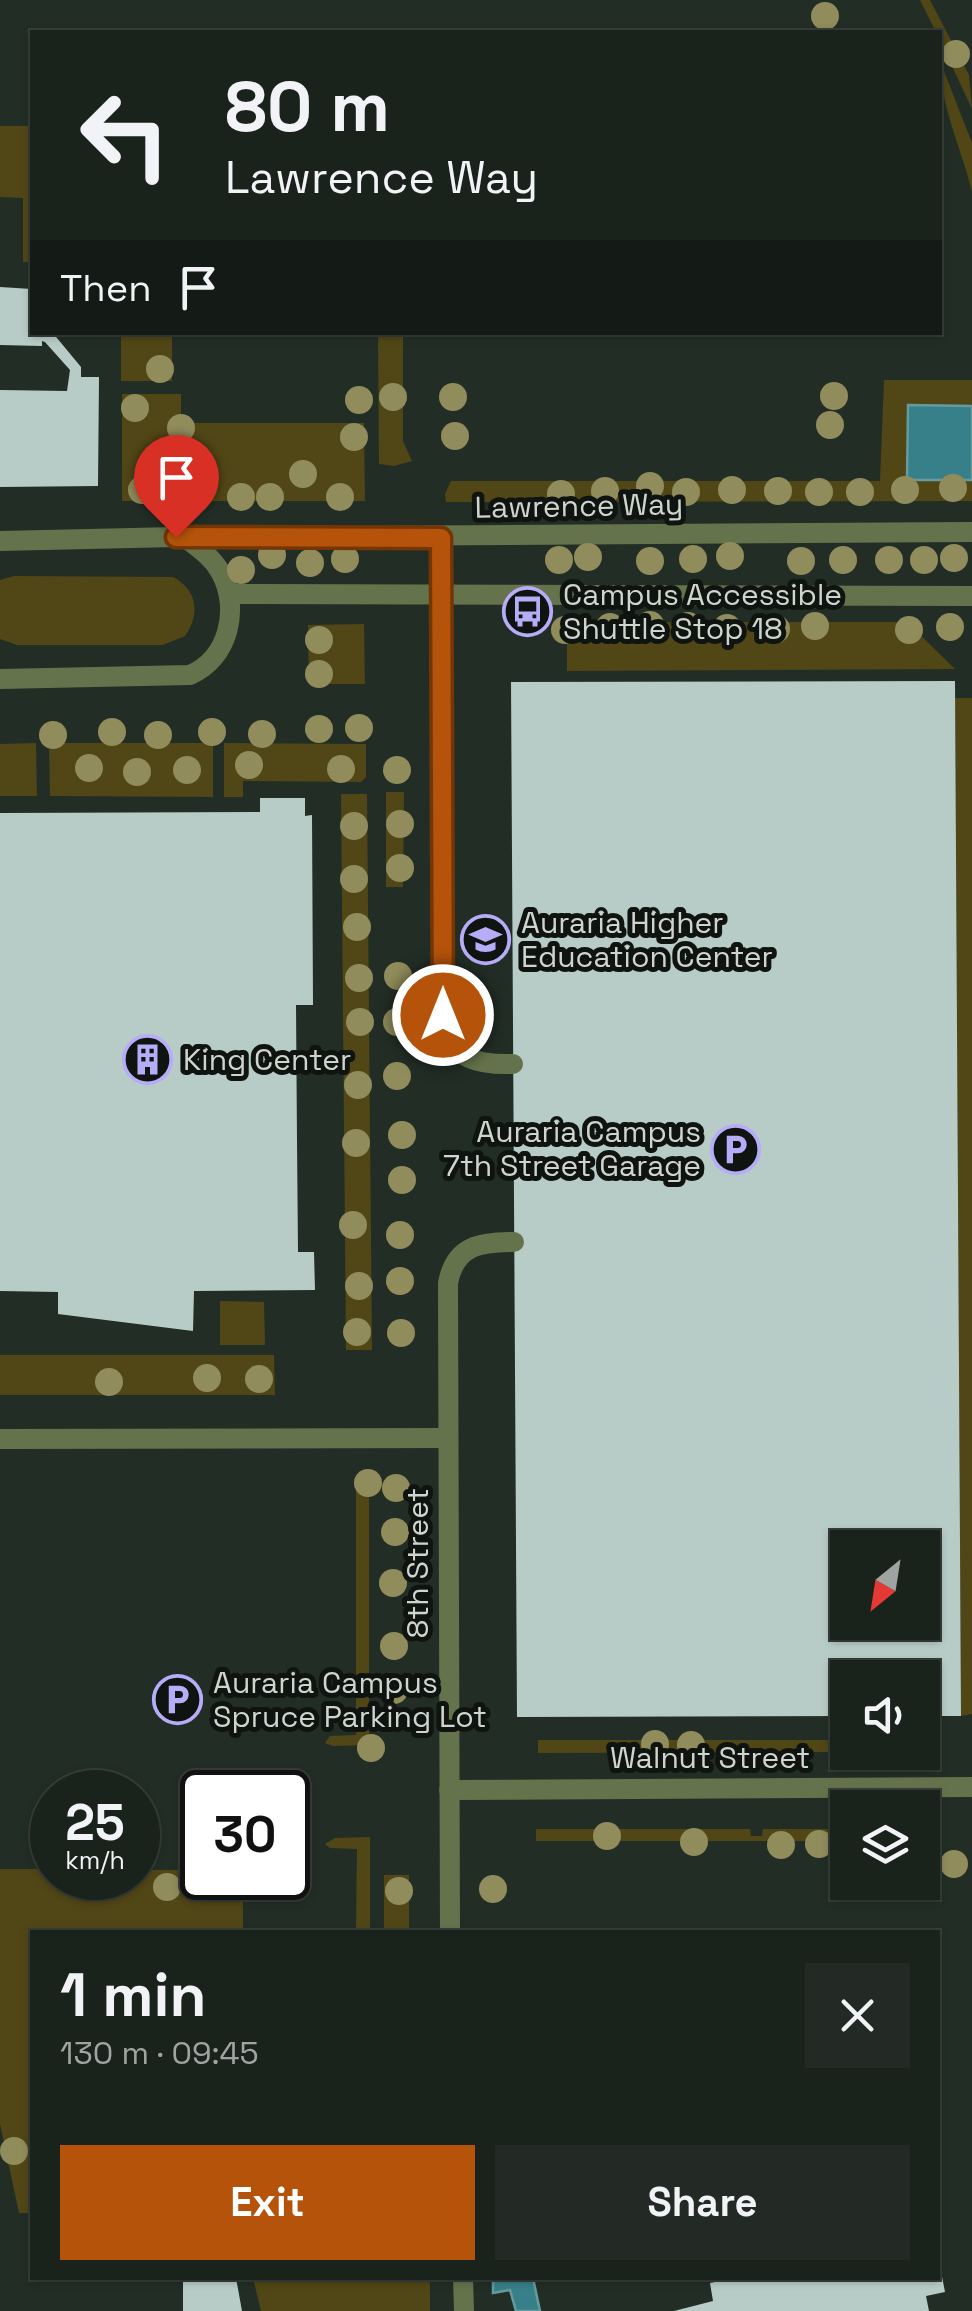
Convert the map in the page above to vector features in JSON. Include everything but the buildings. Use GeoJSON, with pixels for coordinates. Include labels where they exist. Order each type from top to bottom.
{"type":"FeatureCollection","features":[{"type":"Feature","properties":{"kind":"street","name":"Lawrence Way"},"geometry":{"type":"LineString","coordinates":[[0,541],[972,532]]}},
{"type":"Feature","properties":{"kind":"street"},"geometry":{"type":"LineString","coordinates":[[441,538],[443,1024],[453,1048],[464,1057],[487,1064],[513,1064]]}},
{"type":"Feature","properties":{"kind":"street"},"geometry":{"type":"LineString","coordinates":[[0,678],[190,675],[204,669],[218,654],[227,634],[229,594],[213,562],[187,540]]}},
{"type":"Feature","properties":{"kind":"street"},"geometry":{"type":"LineString","coordinates":[[229,594],[972,596]]}},
{"type":"Feature","properties":{"kind":"street","name":"8th Street"},"geometry":{"type":"LineString","coordinates":[[450,1930],[450,1271],[472,1246],[514,1242]]}},
{"type":"Feature","properties":{"kind":"street"},"geometry":{"type":"LineString","coordinates":[[0,1440],[448,1438]]}},
{"type":"Feature","properties":{"kind":"street","name":"Walnut Street"},"geometry":{"type":"LineString","coordinates":[[449,1790],[972,1787]]}},
{"type":"Feature","properties":{"kind":"street"},"geometry":{"type":"LineString","coordinates":[[463,2280],[464,2311]]}},
{"type":"Feature","properties":{"kind":"shaded area"},"geometry":{"type":"Polygon","coordinates":[[[920,0],[930,0],[969,75],[972,109],[942,44],[942,30],[935,30],[920,0]]]}},
{"type":"Feature","properties":{"kind":"shaded area"},"geometry":{"type":"Polygon","coordinates":[[[942,66],[972,143],[972,192],[947,111],[942,66]]]}},
{"type":"Feature","properties":{"kind":"shaded area"},"geometry":{"type":"Polygon","coordinates":[[[0,126],[30,126],[30,262],[23,262],[23,198],[0,197],[0,126]]]}},
{"type":"Feature","properties":{"kind":"shaded area"},"geometry":{"type":"Polygon","coordinates":[[[121,335],[172,335],[172,381],[121,381],[121,335]]]}},
{"type":"Feature","properties":{"kind":"shaded area"},"geometry":{"type":"Polygon","coordinates":[[[378,335],[403,335],[403,441],[412,461],[394,466],[379,464],[378,335]]]}},
{"type":"Feature","properties":{"kind":"shaded area"},"geometry":{"type":"Polygon","coordinates":[[[884,380],[972,380],[972,501],[446,502],[451,481],[880,481],[884,380]]]}},
{"type":"Feature","properties":{"kind":"shaded area"},"geometry":{"type":"Polygon","coordinates":[[[122,394],[181,394],[181,423],[364,423],[365,501],[122,501],[122,394]]]}},
{"type":"Feature","properties":{"kind":"shaded area"},"geometry":{"type":"Polygon","coordinates":[[[14,576],[173,577],[192,596],[193,620],[185,636],[163,645],[17,645],[0,639],[0,580],[14,576]]]}},
{"type":"Feature","properties":{"kind":"shaded area"},"geometry":{"type":"Polygon","coordinates":[[[567,622],[907,622],[955,669],[567,671],[567,622]]]}},
{"type":"Feature","properties":{"kind":"shaded area"},"geometry":{"type":"Polygon","coordinates":[[[364,624],[365,684],[309,684],[308,625],[364,624]]]}},
{"type":"Feature","properties":{"kind":"shaded area"},"geometry":{"type":"Polygon","coordinates":[[[955,698],[972,698],[972,1714],[961,1716],[955,698]]]}},
{"type":"Feature","properties":{"kind":"shaded area"},"geometry":{"type":"Polygon","coordinates":[[[36,743],[37,796],[0,796],[0,744],[36,743]]]}},
{"type":"Feature","properties":{"kind":"shaded area"},"geometry":{"type":"Polygon","coordinates":[[[49,743],[213,743],[213,797],[50,796],[49,743]]]}},
{"type":"Feature","properties":{"kind":"shaded area"},"geometry":{"type":"Polygon","coordinates":[[[224,743],[366,744],[366,777],[361,782],[243,781],[243,797],[224,797],[224,743]]]}},
{"type":"Feature","properties":{"kind":"shaded area"},"geometry":{"type":"Polygon","coordinates":[[[386,792],[404,792],[403,887],[386,887],[386,792]]]}},
{"type":"Feature","properties":{"kind":"shaded area"},"geometry":{"type":"Polygon","coordinates":[[[341,794],[367,794],[372,1350],[346,1350],[341,794]]]}},
{"type":"Feature","properties":{"kind":"shaded area"},"geometry":{"type":"Polygon","coordinates":[[[220,1301],[264,1302],[265,1345],[220,1345],[220,1301]]]}},
{"type":"Feature","properties":{"kind":"shaded area"},"geometry":{"type":"Polygon","coordinates":[[[0,1355],[274,1355],[275,1395],[0,1395],[0,1355]]]}},
{"type":"Feature","properties":{"kind":"shaded area"},"geometry":{"type":"Polygon","coordinates":[[[369,1487],[369,1745],[333,1746],[325,1743],[330,1736],[356,1735],[356,1488],[369,1487]]]}},
{"type":"Feature","properties":{"kind":"shaded area"},"geometry":{"type":"Polygon","coordinates":[[[538,1740],[830,1740],[830,1752],[538,1753],[538,1740]]]}},
{"type":"Feature","properties":{"kind":"shaded area"},"geometry":{"type":"Polygon","coordinates":[[[536,1829],[750,1829],[751,1836],[762,1836],[763,1829],[830,1829],[830,1841],[536,1841],[536,1829]]]}},
{"type":"Feature","properties":{"kind":"shaded area"},"geometry":{"type":"Polygon","coordinates":[[[370,1837],[370,1930],[356,1930],[357,1849],[330,1848],[325,1844],[335,1838],[370,1837]]]}},
{"type":"Feature","properties":{"kind":"shaded area"},"geometry":{"type":"Polygon","coordinates":[[[0,1869],[30,1869],[30,1900],[160,1900],[160,1870],[180,1870],[180,1900],[243,1900],[243,1930],[30,1930],[30,2213],[19,2213],[0,2124],[0,1869]]]}},
{"type":"Feature","properties":{"kind":"shaded area"},"geometry":{"type":"Polygon","coordinates":[[[384,1875],[409,1875],[409,1930],[384,1930],[384,1875]]]}},
{"type":"Feature","properties":{"kind":"shaded area"},"geometry":{"type":"Polygon","coordinates":[[[253,2280],[430,2280],[430,2311],[261,2311],[253,2280]]]}},
{"type":"Feature","properties":{"kind":"water"},"geometry":{"type":"Polygon","coordinates":[[[908,405],[972,406],[972,480],[907,480],[908,405]]]}},
{"type":"Feature","properties":{"kind":"water"},"geometry":{"type":"Polygon","coordinates":[[[493,2280],[533,2280],[540,2311],[516,2311],[510,2290],[493,2293],[493,2280]]]}},
{"type":"Feature","properties":{"kind":"place","name":"Campus Accessible Shuttle Stop 18"},"geometry":{"type":"Point","coordinates":[528,612]}},
{"type":"Feature","properties":{"kind":"place","name":"Auraria Higher Education Center"},"geometry":{"type":"Point","coordinates":[486,940]}},
{"type":"Feature","properties":{"kind":"place","name":"King Center"},"geometry":{"type":"Point","coordinates":[148,1060]}},
{"type":"Feature","properties":{"kind":"place","name":"Auraria Campus 7th Street Garage"},"geometry":{"type":"Point","coordinates":[736,1149]}},
{"type":"Feature","properties":{"kind":"place","name":"Auraria Campus Spruce Parking Lot"},"geometry":{"type":"Point","coordinates":[178,1700]}},
{"type":"Feature","properties":{"kind":"route"},"geometry":{"type":"LineString","coordinates":[[176,537],[441,538],[443,1015]]}}]}
